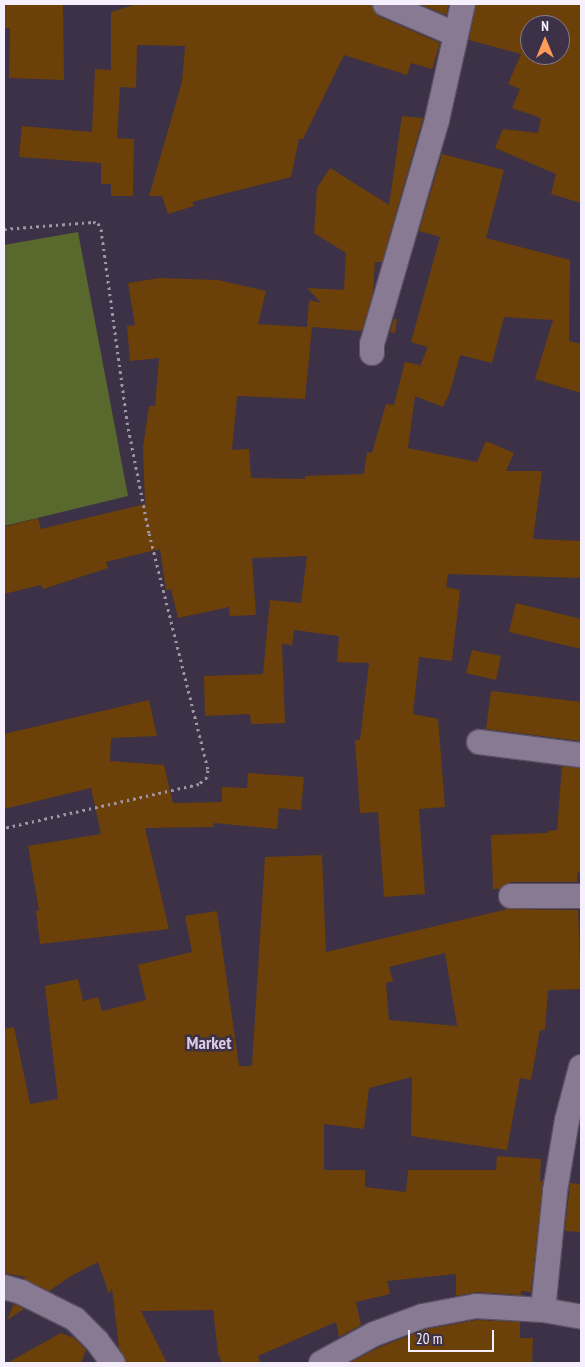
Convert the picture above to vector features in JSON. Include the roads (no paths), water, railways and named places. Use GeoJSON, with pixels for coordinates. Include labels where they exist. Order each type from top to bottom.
{"type":"FeatureCollection","features":[{"type":"Feature","properties":{"kind":"street"},"geometry":{"type":"LineString","coordinates":[[385,4],[455,34]]}},
{"type":"Feature","properties":{"kind":"street"},"geometry":{"type":"LineString","coordinates":[[372,353],[372,344],[437,120],[463,4]]}},
{"type":"Feature","properties":{"kind":"street"},"geometry":{"type":"LineString","coordinates":[[479,742],[581,756]]}},
{"type":"Feature","properties":{"kind":"street"},"geometry":{"type":"LineString","coordinates":[[511,896],[581,896]]}},
{"type":"Feature","properties":{"kind":"street"},"geometry":{"type":"LineString","coordinates":[[543,1310],[555,1191],[567,1120],[581,1067]]}},
{"type":"Feature","properties":{"kind":"street"},"geometry":{"type":"LineString","coordinates":[[4,1287],[21,1292],[75,1319],[97,1340],[113,1363]]}},
{"type":"Feature","properties":{"kind":"street"},"geometry":{"type":"LineString","coordinates":[[321,1363],[374,1334],[423,1316],[476,1306],[543,1310],[581,1317]]}},
{"type":"Feature","properties":{"kind":"district","name":"Market"},"geometry":{"type":"Point","coordinates":[209,1043]}}]}
